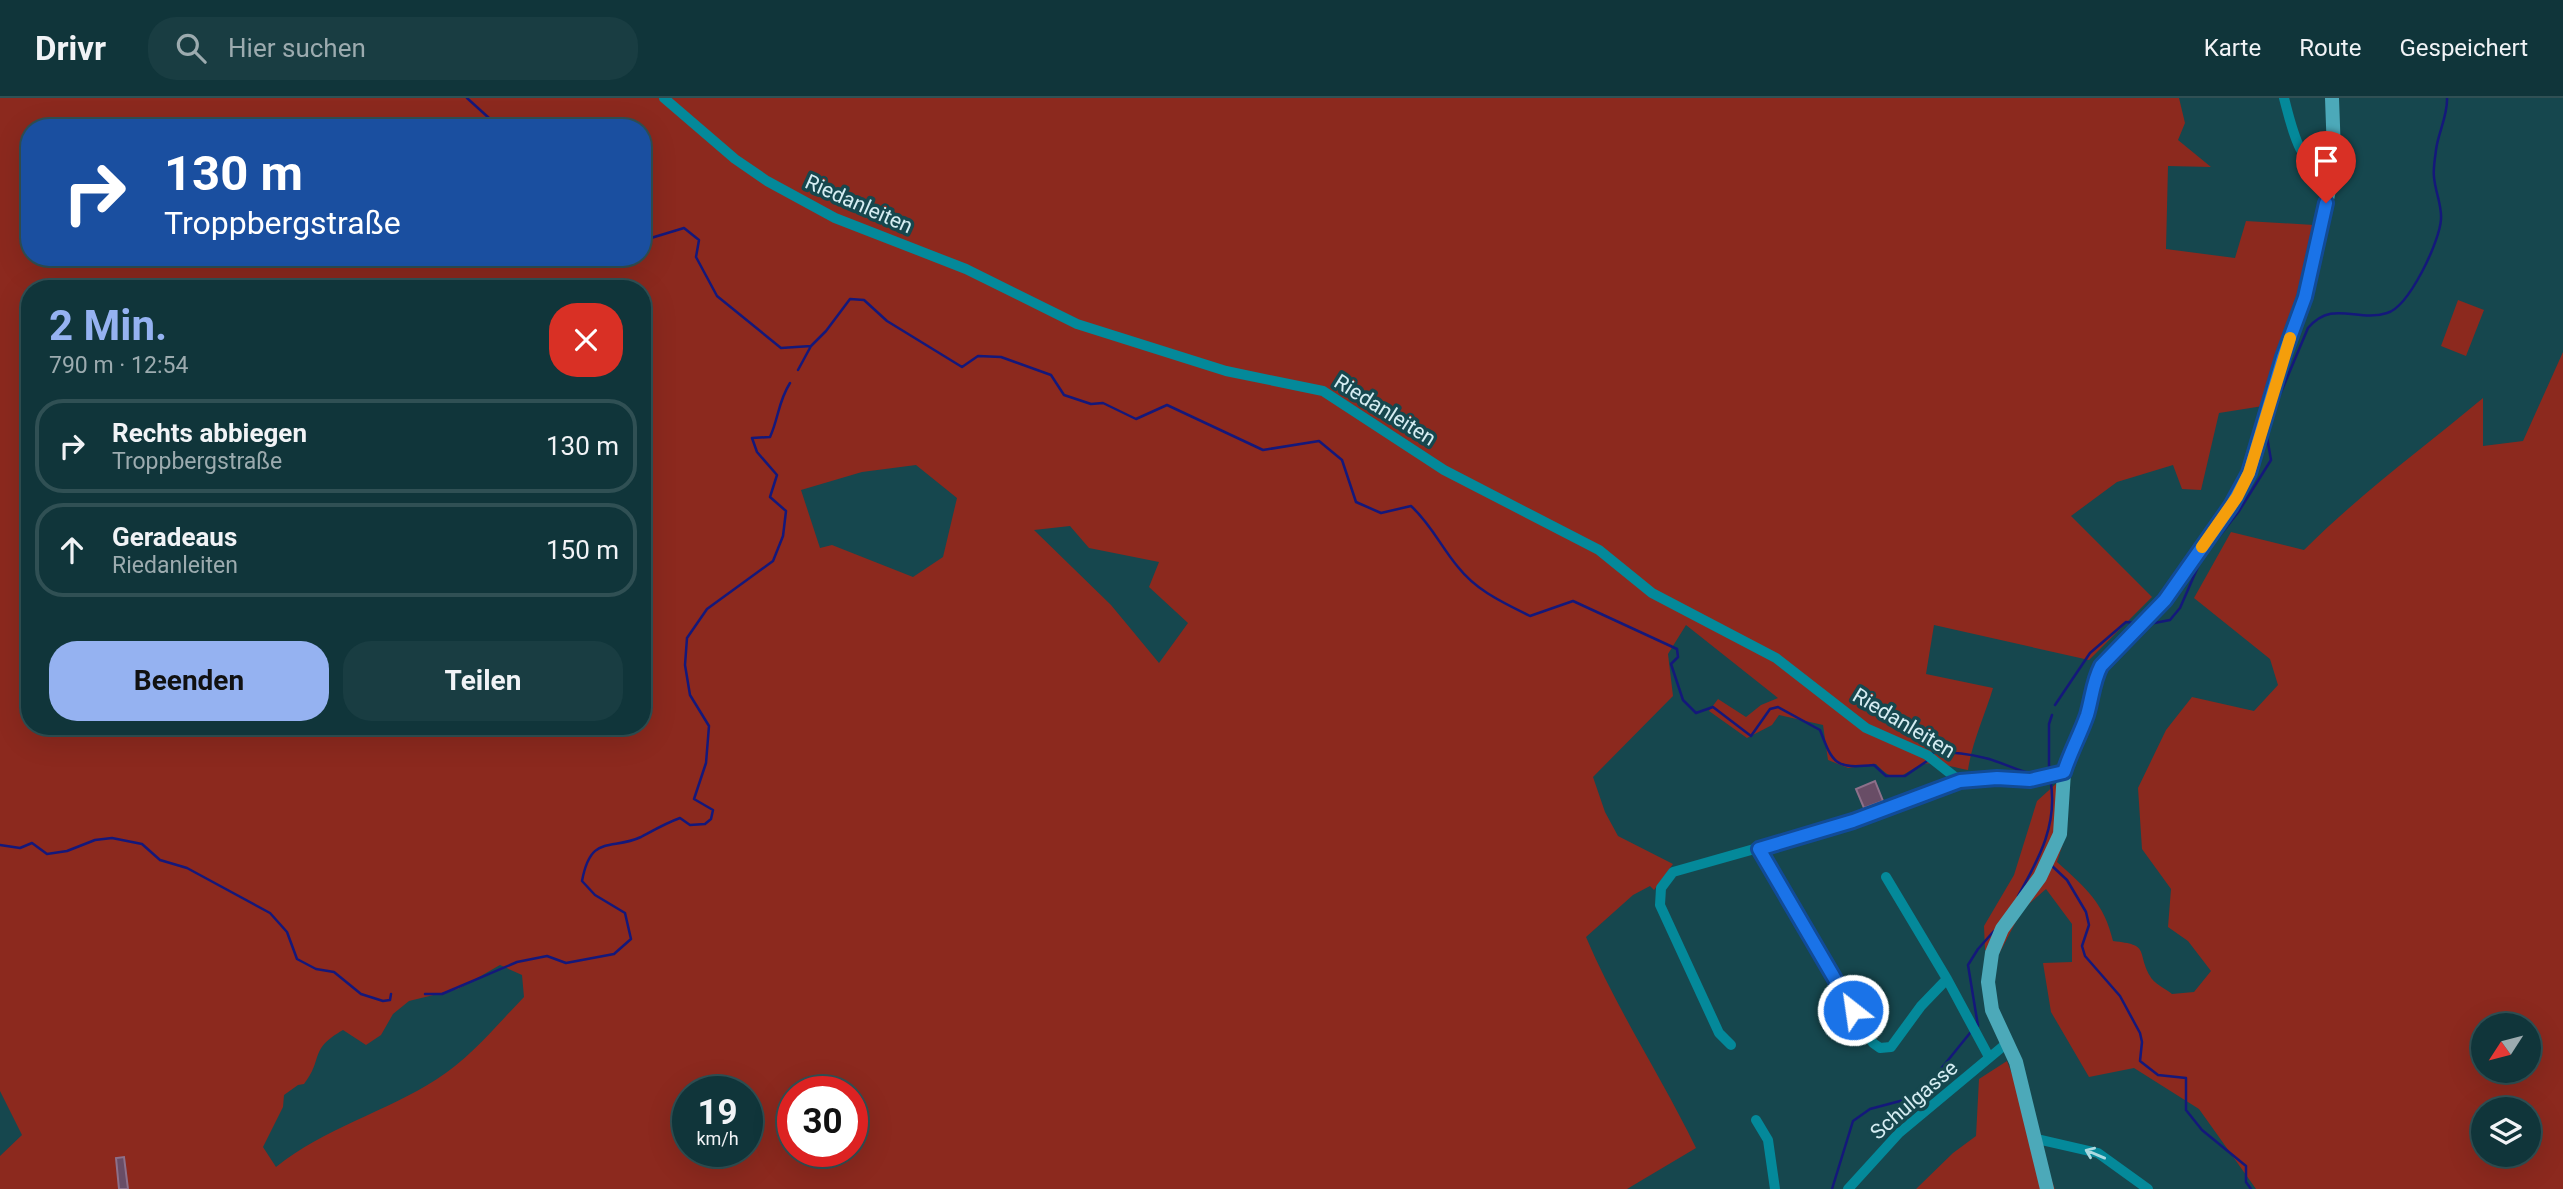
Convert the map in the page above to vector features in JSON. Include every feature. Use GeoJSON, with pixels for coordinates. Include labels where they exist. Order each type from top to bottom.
{"type":"FeatureCollection","features":[{"type":"Feature","properties":{"kind":"street","name":"Riedanleiten"},"geometry":{"type":"LineString","coordinates":[[664,98],[698,130],[746,166],[835,218],[966,268],[1077,324],[1226,371],[1323,391],[1444,470],[1599,550],[1652,593],[1776,658],[1866,728],[1931,757],[1960,781],[2039,779],[2059,774]]}},
{"type":"Feature","properties":{"kind":"street"},"geometry":{"type":"LineString","coordinates":[[2284,98],[2296,143],[2303,157],[2318,173],[2331,181]]}},
{"type":"Feature","properties":{"kind":"street"},"geometry":{"type":"LineString","coordinates":[[2047,1189],[2016,1062],[1992,1010],[1988,982],[1992,953],[2002,929],[2048,862],[2060,834],[2059,774],[2081,733],[2099,668],[2165,600],[2231,506],[2249,473],[2272,392],[2305,297],[2331,181],[2332,98]]}},
{"type":"Feature","properties":{"kind":"street"},"geometry":{"type":"LineString","coordinates":[[1731,1045],[1719,1033],[1660,905],[1661,888],[1673,872],[1853,821],[1960,781]]}},
{"type":"Feature","properties":{"kind":"street"},"geometry":{"type":"LineString","coordinates":[[1759,849],[1866,1032],[1880,1048],[1891,1047],[1921,1006],[1947,979]]}},
{"type":"Feature","properties":{"kind":"street"},"geometry":{"type":"LineString","coordinates":[[1886,877],[1947,979],[1989,1057]]}},
{"type":"Feature","properties":{"kind":"street","name":"Schulgasse"},"geometry":{"type":"LineString","coordinates":[[1848,1189],[1899,1133],[2007,1043]]}},
{"type":"Feature","properties":{"kind":"street"},"geometry":{"type":"LineString","coordinates":[[1756,1120],[1768,1140],[1775,1189]]}},
{"type":"Feature","properties":{"kind":"street"},"geometry":{"type":"LineString","coordinates":[[2033,1138],[2098,1153],[2148,1189]]}},
{"type":"Feature","properties":{"kind":"shaded area"},"geometry":{"type":"Polygon","coordinates":[[[0,98],[2179,98],[2185,123],[2178,140],[2211,167],[2168,166],[2166,249],[2235,258],[2246,221],[2314,225],[2295,302],[2263,406],[2219,413],[2201,490],[2182,489],[2173,465],[2117,482],[2071,516],[2152,597],[2089,660],[1934,625],[1926,674],[1993,688],[1968,770],[1940,764],[1924,764],[1896,777],[1884,772],[1876,764],[1848,768],[1828,760],[1823,725],[1779,715],[1772,725],[1747,738],[1709,711],[1718,699],[1746,717],[1761,705],[1778,698],[1686,625],[1668,654],[1673,696],[1593,777],[1605,812],[1618,836],[1673,864],[1654,890],[1650,886],[1633,895],[1586,937],[1611,991],[1696,1148],[1627,1189],[0,1189],[0,1156],[22,1135],[0,1091],[0,98]],[[916,465],[862,472],[801,490],[820,548],[832,545],[913,577],[943,557],[957,498],[916,465]],[[1070,526],[1034,530],[1111,605],[1159,663],[1188,623],[1149,587],[1159,562],[1089,548],[1070,526]],[[500,965],[458,989],[409,1001],[393,1014],[381,1035],[366,1045],[343,1030],[325,1043],[304,1084],[284,1095],[283,1107],[263,1147],[276,1167],[314,1141],[417,1091],[461,1061],[524,997],[522,975],[500,965]]]}},
{"type":"Feature","properties":{"kind":"shaded area"},"geometry":{"type":"Polygon","coordinates":[[[2458,300],[2484,310],[2466,356],[2441,346],[2458,300]]]}},
{"type":"Feature","properties":{"kind":"shaded area"},"geometry":{"type":"Polygon","coordinates":[[[2563,352],[2563,1189],[2256,1189],[2199,1109],[2134,1068],[2089,1077],[2051,1012],[2043,963],[2072,962],[2072,924],[2046,889],[2022,910],[2000,952],[1985,950],[1984,926],[2014,875],[2037,801],[2068,773],[2065,837],[2057,862],[2099,906],[2113,941],[2138,947],[2154,981],[2172,994],[2194,992],[2211,971],[2188,941],[2168,927],[2171,889],[2142,849],[2138,788],[2166,730],[2192,697],[2254,711],[2278,685],[2270,659],[2194,598],[2231,532],[2304,550],[2369,490],[2483,398],[2483,446],[2523,441],[2563,352]]]}},
{"type":"Feature","properties":{"kind":"shaded area"},"geometry":{"type":"Polygon","coordinates":[[[2007,1061],[2055,1189],[1916,1189],[1953,1153],[1976,1136],[1979,1079],[2007,1061]]]}},
{"type":"Feature","properties":{"kind":"building"},"geometry":{"type":"Polygon","coordinates":[[[1875,781],[1883,801],[1864,808],[1856,789],[1875,781]]]}},
{"type":"Feature","properties":{"kind":"building"},"geometry":{"type":"Polygon","coordinates":[[[124,1157],[128,1189],[119,1189],[116,1158],[124,1157]]]}},
{"type":"Feature","properties":{"kind":"waterway"},"geometry":{"type":"LineString","coordinates":[[467,98],[490,119]]}},
{"type":"Feature","properties":{"kind":"waterway"},"geometry":{"type":"LineString","coordinates":[[2273,411],[2308,328],[2317,319],[2336,313],[2387,313],[2405,299],[2422,272],[2435,242],[2441,219],[2434,170],[2447,98]]}},
{"type":"Feature","properties":{"kind":"waterway"},"geometry":{"type":"LineString","coordinates":[[651,238],[684,228],[699,240],[696,257],[717,296],[781,348],[811,346],[850,299],[864,300],[887,321],[962,367],[978,356],[1001,357],[1051,375],[1064,395],[1091,404],[1103,403],[1136,419],[1167,405],[1263,450],[1319,441],[1342,460],[1356,502],[1381,513],[1411,506],[1465,575],[1500,601],[1530,616],[1573,601],[1677,649],[1678,657],[1671,664],[1683,700],[1696,713],[1713,707],[1751,736],[1770,709],[1778,707],[1820,730],[1828,750],[1837,762],[1851,766],[1874,765],[1886,776],[1905,776],[1927,761]]}},
{"type":"Feature","properties":{"kind":"waterway"},"geometry":{"type":"LineString","coordinates":[[798,370],[811,346]]}},
{"type":"Feature","properties":{"kind":"waterway"},"geometry":{"type":"LineString","coordinates":[[425,994],[442,994],[517,962],[547,956],[566,963],[614,954],[631,939],[625,913],[595,895],[582,881],[591,856],[604,846],[641,837],[680,818],[690,825],[705,824],[711,819],[713,810],[694,799],[706,763],[709,726],[690,695],[685,665],[687,638],[707,609],[773,561],[783,536],[786,511],[770,497],[777,475],[757,452],[752,438],[770,437],[790,383]]}},
{"type":"Feature","properties":{"kind":"waterway"},"geometry":{"type":"LineString","coordinates":[[2214,543],[2239,511],[2271,460],[2267,437],[2270,421]]}},
{"type":"Feature","properties":{"kind":"waterway"},"geometry":{"type":"LineString","coordinates":[[2149,624],[2170,620],[2180,608],[2200,562]]}},
{"type":"Feature","properties":{"kind":"waterway"},"geometry":{"type":"LineString","coordinates":[[2055,705],[2090,653],[2126,622],[2135,623]]}},
{"type":"Feature","properties":{"kind":"waterway"},"geometry":{"type":"LineString","coordinates":[[2049,772],[2049,724],[2052,715]]}},
{"type":"Feature","properties":{"kind":"waterway"},"geometry":{"type":"LineString","coordinates":[[1931,756],[1934,752],[1973,755],[2034,774]]}},
{"type":"Feature","properties":{"kind":"waterway"},"geometry":{"type":"LineString","coordinates":[[2018,896],[2045,840],[2052,810],[2050,778]]}},
{"type":"Feature","properties":{"kind":"waterway"},"geometry":{"type":"LineString","coordinates":[[0,845],[20,848],[32,843],[47,854],[67,851],[95,840],[112,838],[142,844],[160,860],[187,868],[270,913],[287,932],[297,959],[316,969],[334,972],[361,994],[383,1001],[390,1000],[391,994]]}},
{"type":"Feature","properties":{"kind":"waterway"},"geometry":{"type":"LineString","coordinates":[[2051,865],[2067,880],[2086,912],[2089,925],[2082,946],[2085,956],[2120,996],[2140,1033],[2140,1061],[2158,1075],[2186,1078],[2186,1110],[2202,1130],[2246,1166],[2246,1182],[2251,1189]]}},
{"type":"Feature","properties":{"kind":"waterway"},"geometry":{"type":"LineString","coordinates":[[1978,1026],[1968,965],[1994,931]]}},
{"type":"Feature","properties":{"kind":"waterway"},"geometry":{"type":"LineString","coordinates":[[1832,1189],[1853,1121],[1870,1109],[1919,1096],[1970,1033]]}},
{"type":"Feature","properties":{"kind":"slow traffic"},"geometry":{"type":"LineString","coordinates":[[2202,547],[2237,497],[2249,473],[2290,338]]}},
{"type":"Feature","properties":{"kind":"route"},"geometry":{"type":"LineString","coordinates":[[1853,1010],[1759,849],[1853,821],[1960,781],[1997,778],[2030,780],[2064,772],[2081,733],[2095,678],[2101,666],[2113,651],[2157,611],[2231,506],[2249,473],[2268,404],[2305,297],[2326,203]]}}]}
